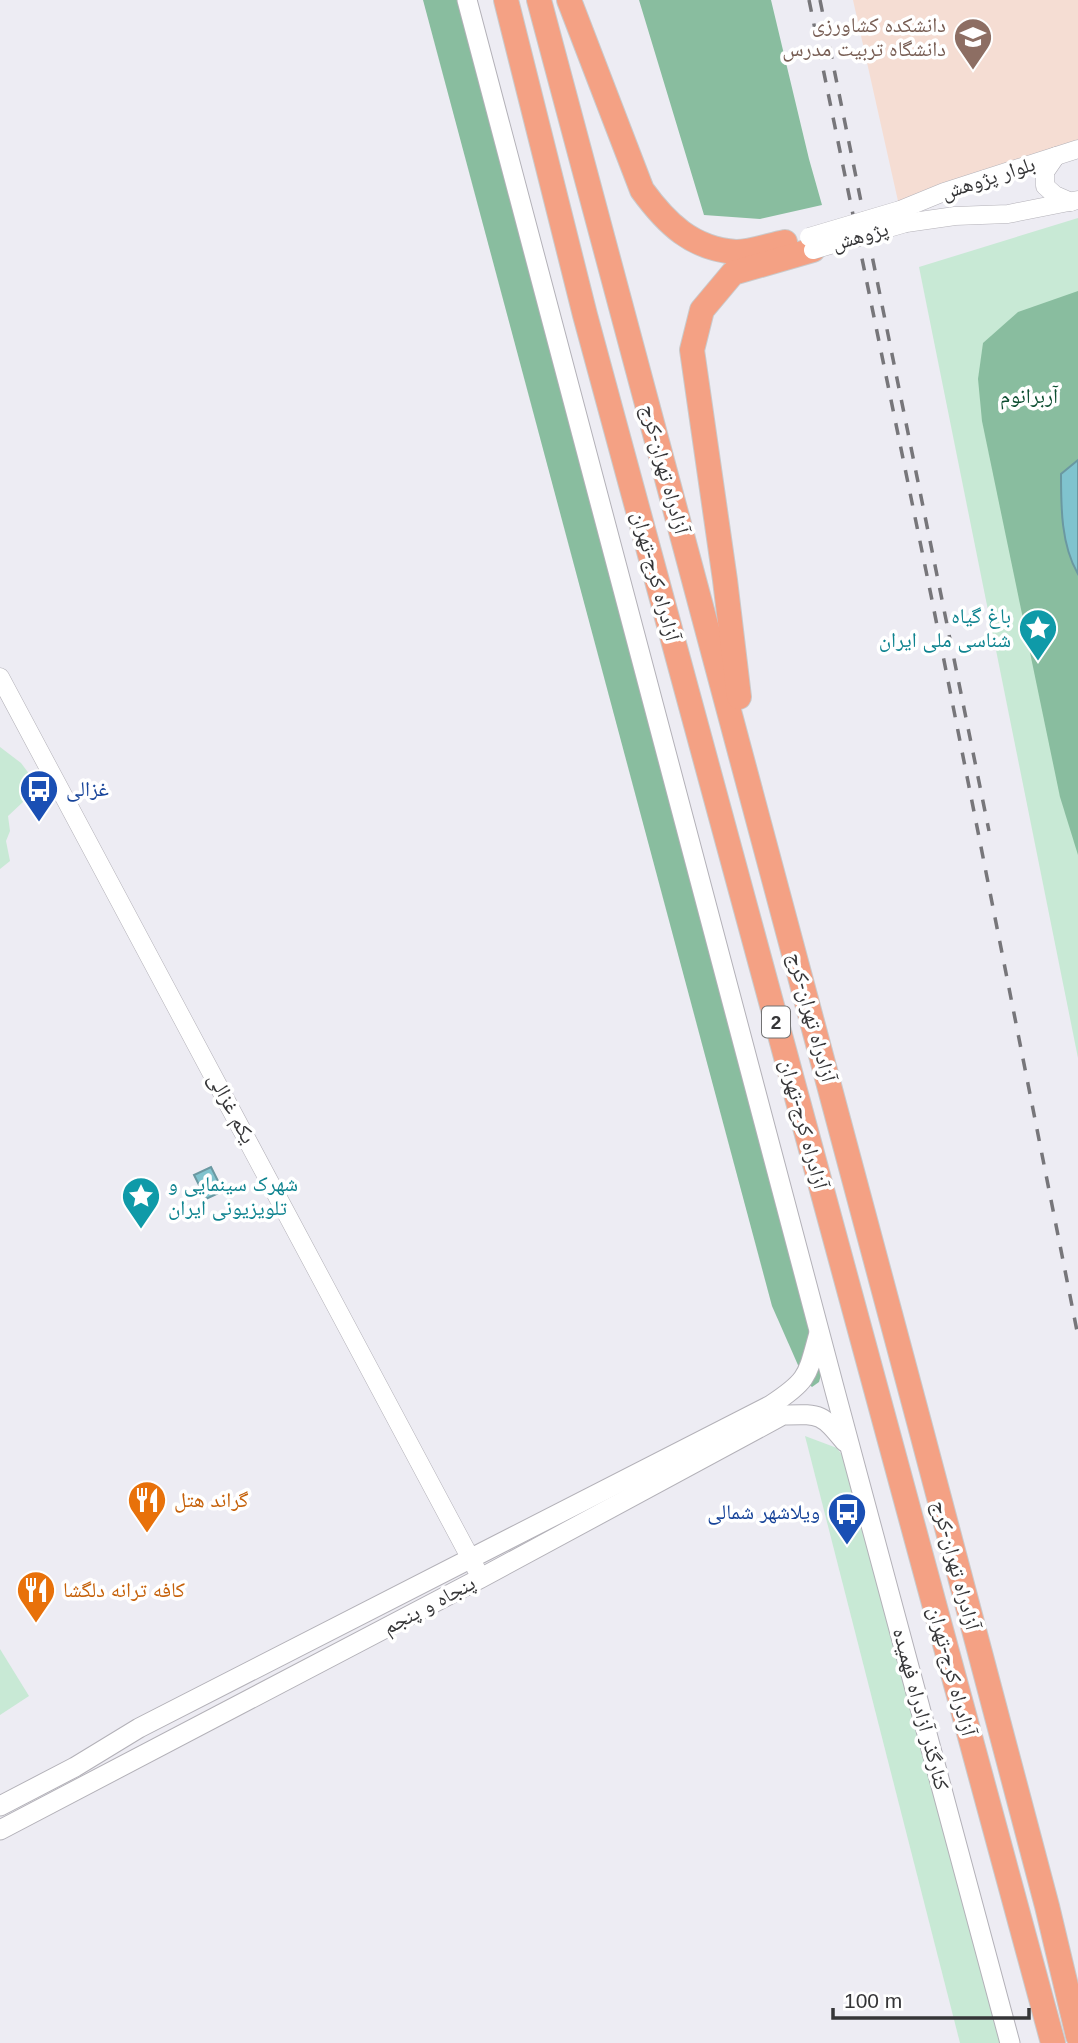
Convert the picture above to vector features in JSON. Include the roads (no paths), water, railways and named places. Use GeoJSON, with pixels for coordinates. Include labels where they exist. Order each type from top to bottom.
{"type":"FeatureCollection","features":[{"type":"Feature","properties":{"kind":"highway","name":"آزادراه کرج-تهران"},"geometry":{"type":"LineString","coordinates":[[506,0],[585,315],[1053,2043]]}},
{"type":"Feature","properties":{"kind":"highway","name":"آزادراه تهران-کرج"},"geometry":{"type":"LineString","coordinates":[[539,0],[750,785],[1078,2036]]}},
{"type":"Feature","properties":{"kind":"highway"},"geometry":{"type":"LineString","coordinates":[[569,0],[642,190],[660,215],[680,233],[703,245],[737,252],[811,243]]}},
{"type":"Feature","properties":{"kind":"highway"},"geometry":{"type":"LineString","coordinates":[[750,785],[725,580],[692,350],[702,310],[733,273],[811,243]]}},
{"type":"Feature","properties":{"kind":"main road","name":"کنارگذر آزادراه فهمیده"},"geometry":{"type":"LineString","coordinates":[[467,0],[1010,2043]]}},
{"type":"Feature","properties":{"kind":"main road"},"geometry":{"type":"LineString","coordinates":[[777,1410],[807,1373],[819,1332]]}},
{"type":"Feature","properties":{"kind":"main road","name":"پنجاه و پنجم"},"geometry":{"type":"LineString","coordinates":[[0,1830],[481,1578],[777,1410]]}},
{"type":"Feature","properties":{"kind":"main road","name":"پنجاه و پنجم"},"geometry":{"type":"LineString","coordinates":[[0,1807],[75,1767],[139,1728],[472,1559],[777,1410],[811,1414],[827,1420],[850,1449]]}},
{"type":"Feature","properties":{"kind":"main road"},"geometry":{"type":"LineString","coordinates":[[75,1767],[85,1785]]}},
{"type":"Feature","properties":{"kind":"street","name":"بلوار پژوهش"},"geometry":{"type":"LineString","coordinates":[[903,217],[944,192],[1078,149]]}},
{"type":"Feature","properties":{"kind":"street"},"geometry":{"type":"LineString","coordinates":[[1056,156],[1045,172],[1045,186],[1055,195],[1075,201]]}},
{"type":"Feature","properties":{"kind":"street","name":"بلوار پژوهش"},"geometry":{"type":"LineString","coordinates":[[903,217],[1008,214],[1075,201]]}},
{"type":"Feature","properties":{"kind":"street","name":"پژوهش"},"geometry":{"type":"LineString","coordinates":[[811,243],[903,217]]}},
{"type":"Feature","properties":{"kind":"street","name":"یکم غزالی"},"geometry":{"type":"LineString","coordinates":[[0,677],[481,1578]]}},
{"type":"Feature","properties":{"kind":"water"},"geometry":{"type":"Polygon","coordinates":[[[1078,460],[1078,574],[1065,538],[1061,474],[1078,460]]]}},
{"type":"Feature","properties":{"kind":"water"},"geometry":{"type":"Polygon","coordinates":[[[211,1167],[223,1191],[206,1199],[194,1175],[211,1167]]]}},
{"type":"Feature","properties":{"kind":"railway"},"geometry":{"type":"LineString","coordinates":[[809,0],[932,600],[1078,1336]]}},
{"type":"Feature","properties":{"kind":"railway"},"geometry":{"type":"LineString","coordinates":[[820,0],[989,831]]}},
{"type":"Feature","properties":{"kind":"place","name":"دانشکده کشاورزی دانشگاه تربیت مدرس"},"geometry":{"type":"Point","coordinates":[973,71]}},
{"type":"Feature","properties":{"kind":"place","name":"باغ گیاه‌ شناسی ملی ایران"},"geometry":{"type":"Point","coordinates":[1038,662]}},
{"type":"Feature","properties":{"kind":"place","name":"غزالی"},"geometry":{"type":"Point","coordinates":[39,823]}},
{"type":"Feature","properties":{"kind":"place","name":"شهرک سینمایی و تلویزیونی ایران"},"geometry":{"type":"Point","coordinates":[141,1230]}},
{"type":"Feature","properties":{"kind":"place","name":"گراند هتل"},"geometry":{"type":"Point","coordinates":[147,1534]}},
{"type":"Feature","properties":{"kind":"place","name":"ویلاشهر شمالی"},"geometry":{"type":"Point","coordinates":[847,1546]}},
{"type":"Feature","properties":{"kind":"place","name":"کافه ترانه دلگشا"},"geometry":{"type":"Point","coordinates":[36,1624]}},
{"type":"Feature","properties":{"kind":"park label","name":"آربرانوم"},"geometry":{"type":"Point","coordinates":[1029,396]}}]}
